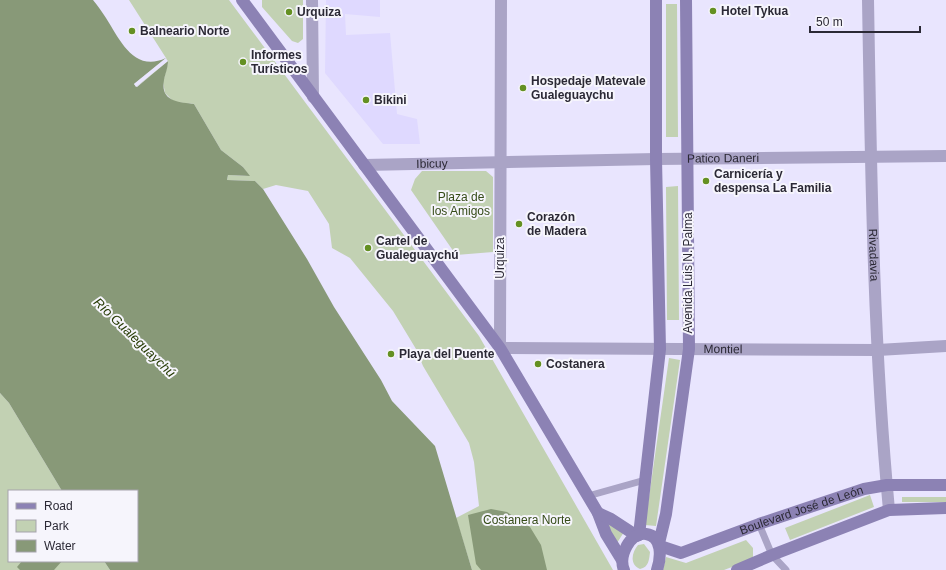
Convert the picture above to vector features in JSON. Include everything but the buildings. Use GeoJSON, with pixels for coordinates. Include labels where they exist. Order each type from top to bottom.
{"type":"FeatureCollection","features":[{"type":"Feature","properties":{"kind":"main road"},"geometry":{"type":"LineString","coordinates":[[242,0],[500,348],[598,513],[606,534],[623,565]]}},
{"type":"Feature","properties":{"kind":"main road"},"geometry":{"type":"LineString","coordinates":[[623,565],[625,547],[638,535],[660,349],[656,159],[656,0]]}},
{"type":"Feature","properties":{"kind":"main road","name":"Avenida Luis N. Palma"},"geometry":{"type":"LineString","coordinates":[[657,570],[688,349],[686,0]]}},
{"type":"Feature","properties":{"kind":"main road","name":"Boulevard José de León"},"geometry":{"type":"LineString","coordinates":[[598,513],[638,535],[647,534],[654,538],[660,545],[681,552],[864,489],[887,485],[946,485]]}},
{"type":"Feature","properties":{"kind":"main road"},"geometry":{"type":"LineString","coordinates":[[737,570],[889,510],[946,508]]}},
{"type":"Feature","properties":{"kind":"street"},"geometry":{"type":"LineString","coordinates":[[312,0],[313,97]]}},
{"type":"Feature","properties":{"kind":"street","name":"Urquiza"},"geometry":{"type":"LineString","coordinates":[[500,348],[501,0]]}},
{"type":"Feature","properties":{"kind":"street","name":"Rivadavia"},"geometry":{"type":"LineString","coordinates":[[868,0],[870,157],[878,350],[889,510]]}},
{"type":"Feature","properties":{"kind":"street","name":"Patico Daneri"},"geometry":{"type":"LineString","coordinates":[[501,163],[687,158],[946,156]]}},
{"type":"Feature","properties":{"kind":"street","name":"Ibicuy"},"geometry":{"type":"LineString","coordinates":[[364,165],[501,163]]}},
{"type":"Feature","properties":{"kind":"street","name":"Montiel"},"geometry":{"type":"LineString","coordinates":[[500,348],[878,350],[946,346]]}},
{"type":"Feature","properties":{"kind":"lane"},"geometry":{"type":"LineString","coordinates":[[588,496],[645,480]]}},
{"type":"Feature","properties":{"kind":"lane"},"geometry":{"type":"LineString","coordinates":[[759,524],[772,555],[786,570]]}},
{"type":"Feature","properties":{"kind":"shaded area"},"geometry":{"type":"Polygon","coordinates":[[[326,0],[380,0],[380,17],[345,14],[346,35],[390,33],[397,114],[417,119],[420,144],[383,144],[325,73],[326,0]]]}},
{"type":"Feature","properties":{"kind":"green space","name":"Costanera Norte"},"geometry":{"type":"Polygon","coordinates":[[[129,0],[229,0],[479,336],[613,570],[472,570],[456,518],[479,506],[474,462],[469,443],[423,366],[416,349],[393,311],[350,258],[332,248],[329,224],[308,191],[276,185],[263,189],[255,181],[227,180],[228,175],[249,176],[243,167],[221,150],[194,104],[174,102],[165,93],[163,82],[168,63],[136,87],[134,84],[166,58],[129,0]]]}},
{"type":"Feature","properties":{"kind":"green space"},"geometry":{"type":"Polygon","coordinates":[[[262,0],[303,0],[303,39],[298,43],[292,41],[262,7],[262,0]]]}},
{"type":"Feature","properties":{"kind":"green space"},"geometry":{"type":"Polygon","coordinates":[[[666,4],[677,4],[678,137],[666,137],[666,4]]]}},
{"type":"Feature","properties":{"kind":"green space","name":"Plaza de los Amigos"},"geometry":{"type":"Polygon","coordinates":[[[422,171],[486,171],[493,177],[493,252],[456,255],[411,190],[415,179],[422,171]]]}},
{"type":"Feature","properties":{"kind":"green space"},"geometry":{"type":"Polygon","coordinates":[[[678,186],[679,320],[667,320],[666,187],[678,186]]]}},
{"type":"Feature","properties":{"kind":"green space"},"geometry":{"type":"Polygon","coordinates":[[[669,358],[680,360],[656,526],[645,525],[669,358]]]}},
{"type":"Feature","properties":{"kind":"green space"},"geometry":{"type":"Polygon","coordinates":[[[0,393],[9,403],[61,490],[8,490],[8,562],[105,562],[110,570],[0,570],[0,393]]]}},
{"type":"Feature","properties":{"kind":"green space"},"geometry":{"type":"Polygon","coordinates":[[[870,495],[874,507],[790,540],[785,528],[870,495]]]}},
{"type":"Feature","properties":{"kind":"green space"},"geometry":{"type":"Polygon","coordinates":[[[902,497],[946,497],[946,502],[902,502],[902,497]]]}},
{"type":"Feature","properties":{"kind":"green space"},"geometry":{"type":"Polygon","coordinates":[[[605,522],[624,532],[617,543],[605,522]]]}},
{"type":"Feature","properties":{"kind":"green space"},"geometry":{"type":"Polygon","coordinates":[[[746,540],[753,548],[753,559],[724,570],[663,570],[666,557],[686,563],[746,540]]]}},
{"type":"Feature","properties":{"kind":"green space"},"geometry":{"type":"Polygon","coordinates":[[[644,544],[650,552],[647,565],[640,569],[634,564],[633,554],[638,545],[644,544]]]}},
{"type":"Feature","properties":{"kind":"water","name":"Río Gualeguaychú"},"geometry":{"type":"Polygon","coordinates":[[[0,0],[93,0],[129,52],[137,58],[145,61],[155,61],[166,58],[134,84],[137,87],[168,61],[164,80],[165,93],[172,100],[194,104],[221,150],[243,167],[250,176],[228,175],[227,180],[255,181],[263,189],[307,259],[334,307],[381,380],[392,401],[435,446],[472,570],[110,570],[105,562],[138,562],[138,490],[61,490],[9,403],[0,393],[0,0]]]}},
{"type":"Feature","properties":{"kind":"water"},"geometry":{"type":"Polygon","coordinates":[[[491,509],[507,512],[530,527],[541,545],[547,570],[481,570],[476,564],[468,515],[491,509]]]}},
{"type":"Feature","properties":{"kind":"water"},"geometry":{"type":"Polygon","coordinates":[[[21,562],[61,562],[54,570],[20,570],[17,567],[21,562]]]}},
{"type":"Feature","properties":{"kind":"pier"},"geometry":{"type":"Polygon","coordinates":[[[166,58],[168,61],[136,87],[134,84],[166,58]]]}},
{"type":"Feature","properties":{"kind":"place","name":"Hotel Tykua"},"geometry":{"type":"Point","coordinates":[713,11]}},
{"type":"Feature","properties":{"kind":"place","name":"Urquiza"},"geometry":{"type":"Point","coordinates":[289,12]}},
{"type":"Feature","properties":{"kind":"place","name":"Balneario Norte"},"geometry":{"type":"Point","coordinates":[132,31]}},
{"type":"Feature","properties":{"kind":"place","name":"Informes Turísticos"},"geometry":{"type":"Point","coordinates":[243,62]}},
{"type":"Feature","properties":{"kind":"place","name":"Hospedaje Matevale Gualeguaychu"},"geometry":{"type":"Point","coordinates":[523,88]}},
{"type":"Feature","properties":{"kind":"place","name":"Bikini"},"geometry":{"type":"Point","coordinates":[366,100]}},
{"type":"Feature","properties":{"kind":"place","name":"Carnicería y despensa La Familia"},"geometry":{"type":"Point","coordinates":[706,181]}},
{"type":"Feature","properties":{"kind":"place","name":"Corazón de Madera"},"geometry":{"type":"Point","coordinates":[519,224]}},
{"type":"Feature","properties":{"kind":"place","name":"Cartel de Gualeguaychú"},"geometry":{"type":"Point","coordinates":[368,248]}},
{"type":"Feature","properties":{"kind":"place","name":"Playa del Puente"},"geometry":{"type":"Point","coordinates":[391,354]}},
{"type":"Feature","properties":{"kind":"place","name":"Costanera"},"geometry":{"type":"Point","coordinates":[538,364]}}]}
